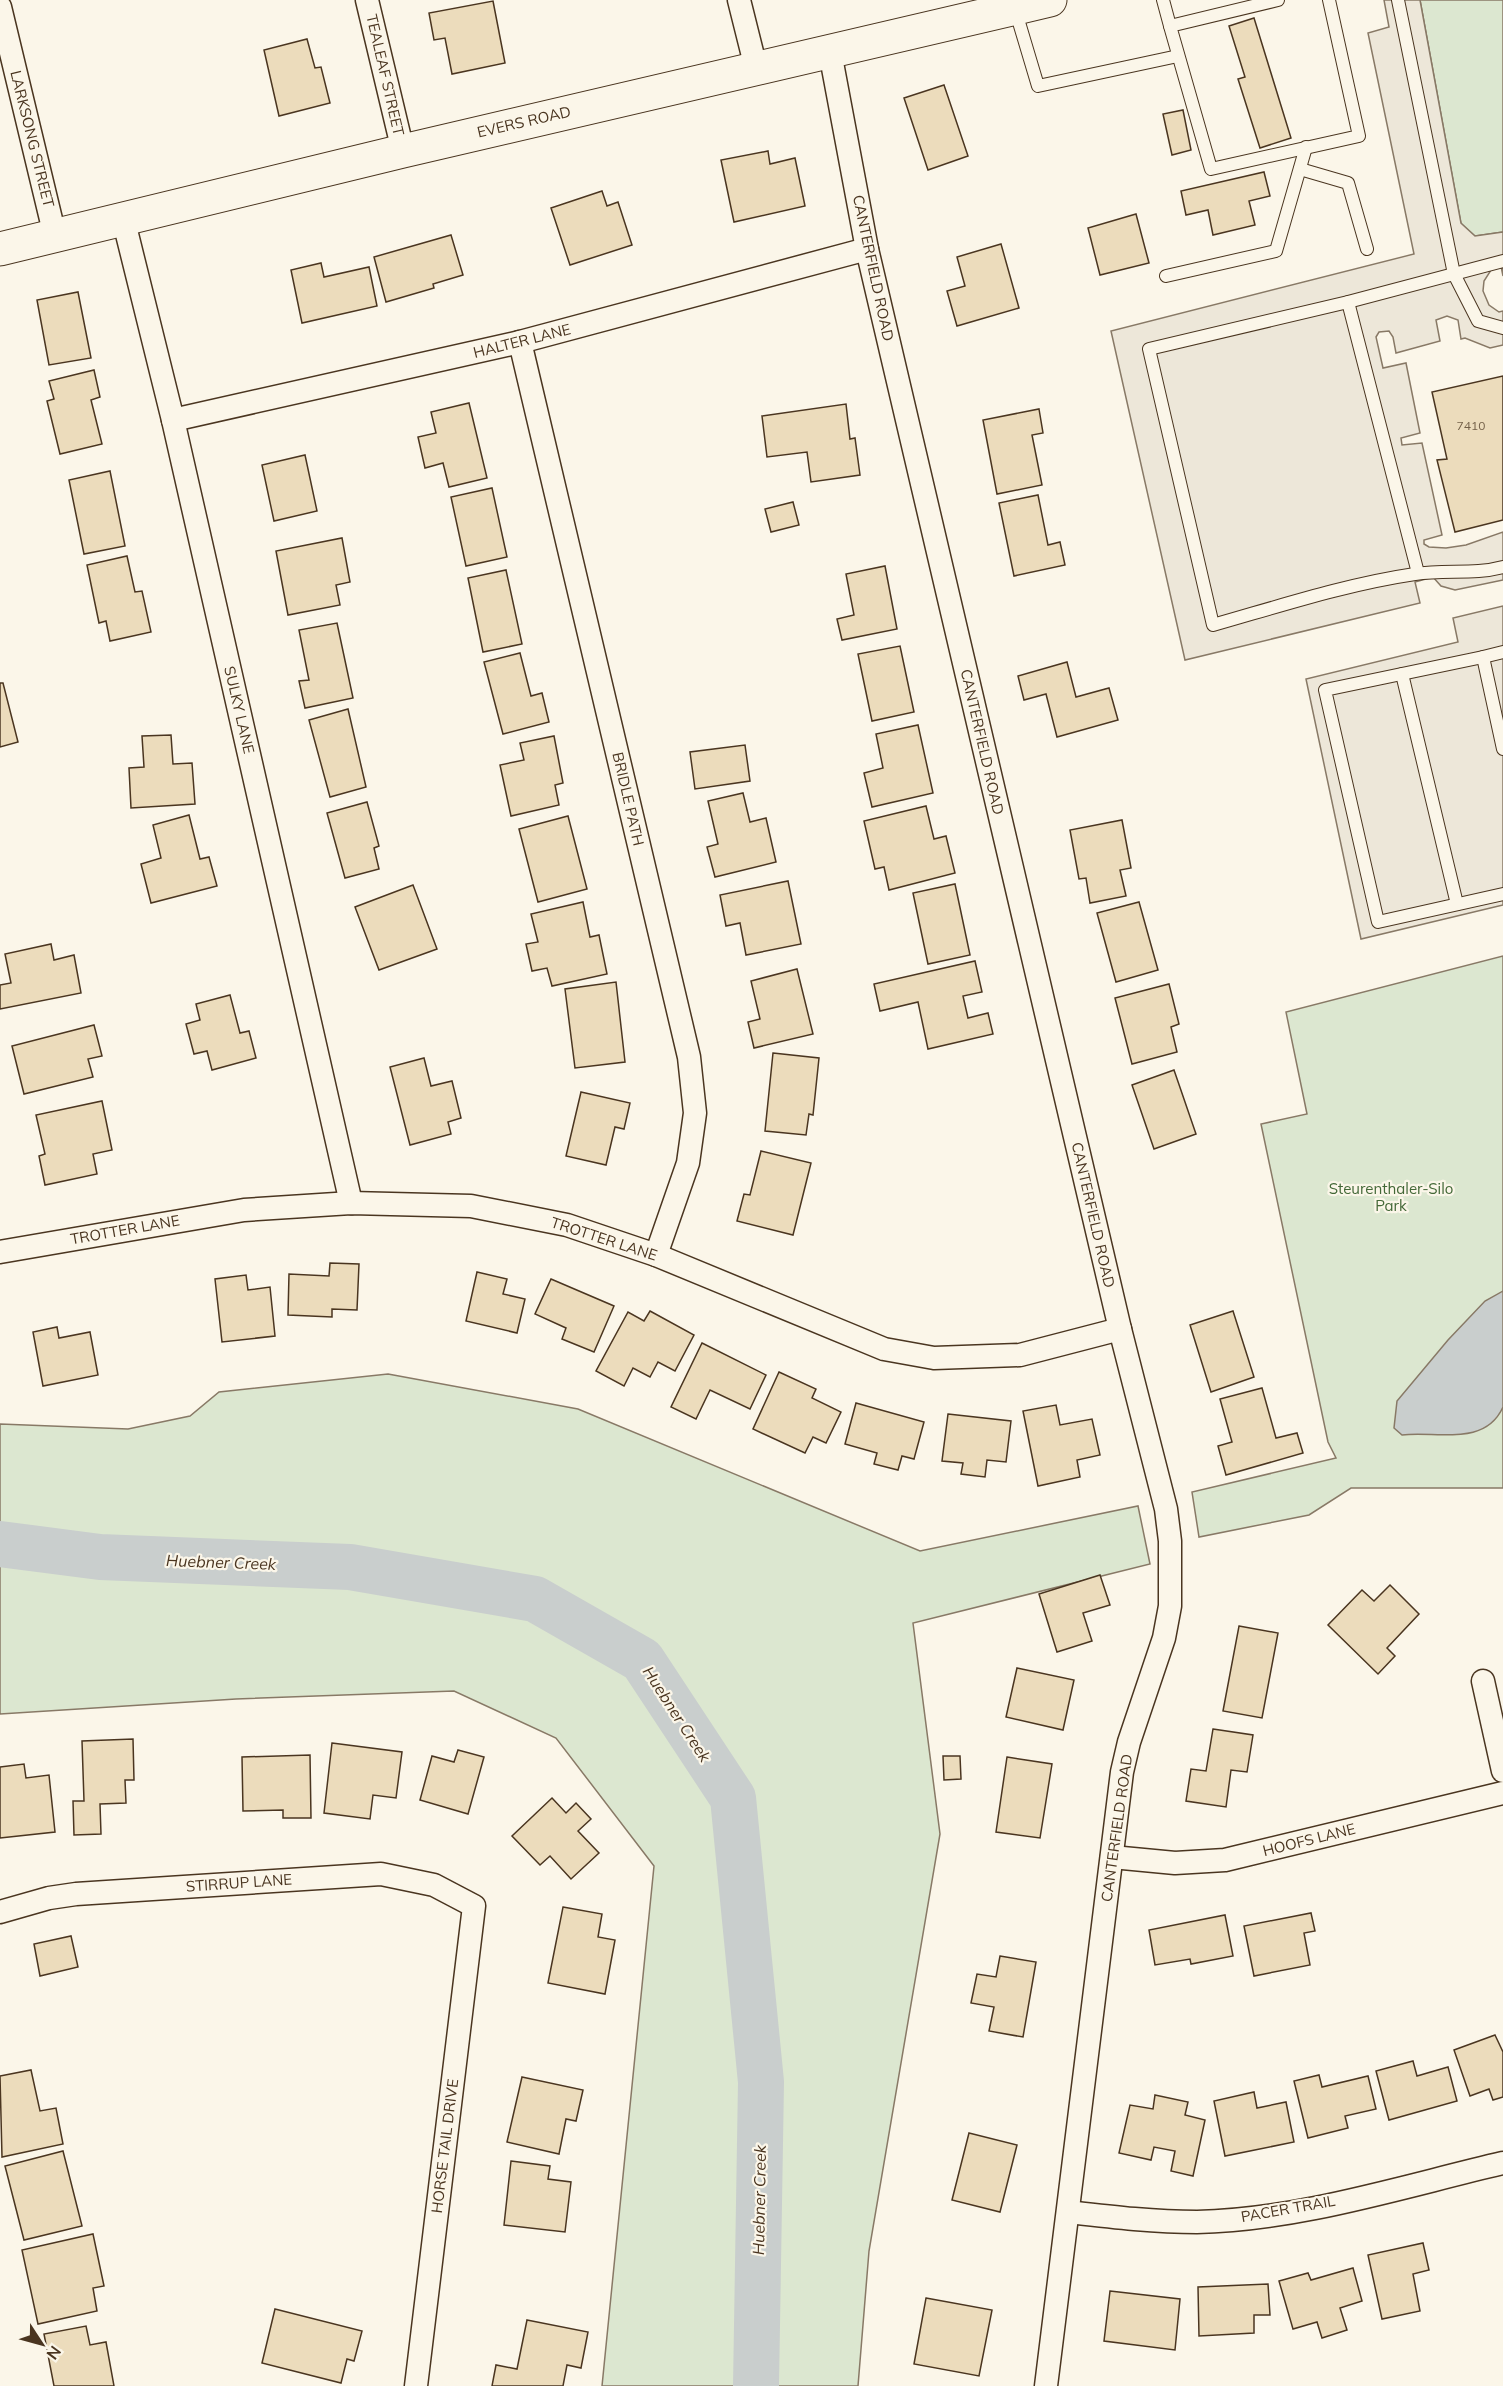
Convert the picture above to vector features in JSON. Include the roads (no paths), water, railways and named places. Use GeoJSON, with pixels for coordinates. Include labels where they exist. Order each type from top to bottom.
{"type":"FeatureCollection","features":[{"type":"Feature","properties":{"kind":"main road","name":"EVERS ROAD"},"geometry":{"type":"LineString","coordinates":[[0,249],[403,151],[1050,0]]}},
{"type":"Feature","properties":{"kind":"street","name":"TEALEAF STREET"},"geometry":{"type":"LineString","coordinates":[[367,0],[403,151]]}},
{"type":"Feature","properties":{"kind":"street"},"geometry":{"type":"LineString","coordinates":[[740,0],[756,68]]}},
{"type":"Feature","properties":{"kind":"street","name":"LARKSONG STREET"},"geometry":{"type":"LineString","coordinates":[[0,7],[55,236]]}},
{"type":"Feature","properties":{"kind":"street","name":"CANTERFIELD ROAD"},"geometry":{"type":"LineString","coordinates":[[830,52],[867,249],[1120,1329],[1166,1509],[1172,1574],[1164,1638],[1129,1742],[1122,1772],[1046,2386]]}},
{"type":"Feature","properties":{"kind":"street","name":"SULKY LANE"},"geometry":{"type":"LineString","coordinates":[[123,218],[173,420],[351,1203]]}},
{"type":"Feature","properties":{"kind":"street","name":"HALTER LANE"},"geometry":{"type":"LineString","coordinates":[[173,420],[520,342],[867,249]]}},
{"type":"Feature","properties":{"kind":"street","name":"BRIDLE PATH"},"geometry":{"type":"LineString","coordinates":[[520,342],[689,1057],[695,1113],[688,1163],[656,1255]]}},
{"type":"Feature","properties":{"kind":"street","name":"TROTTER LANE"},"geometry":{"type":"LineString","coordinates":[[0,1252],[244,1210],[351,1203],[471,1206],[567,1225],[656,1255],[884,1349],[934,1358],[1020,1355],[1120,1329]]}},
{"type":"Feature","properties":{"kind":"street"},"geometry":{"type":"LineString","coordinates":[[1482,1681],[1503,1771]]}},
{"type":"Feature","properties":{"kind":"street","name":"HOOFS LANE"},"geometry":{"type":"LineString","coordinates":[[1112,1857],[1175,1863],[1225,1860],[1503,1793]]}},
{"type":"Feature","properties":{"kind":"street","name":"STIRRUP LANE"},"geometry":{"type":"LineString","coordinates":[[0,1912],[50,1898],[76,1894],[381,1874],[434,1885],[474,1906]]}},
{"type":"Feature","properties":{"kind":"street","name":"HORSE TAIL DRIVE"},"geometry":{"type":"LineString","coordinates":[[416,2386],[474,1906]]}},
{"type":"Feature","properties":{"kind":"street","name":"PACER TRAIL"},"geometry":{"type":"LineString","coordinates":[[1069,2212],[1147,2221],[1198,2222],[1260,2217],[1503,2163]]}},
{"type":"Feature","properties":{"kind":"lane"},"geometry":{"type":"LineString","coordinates":[[1163,0],[1211,169],[1359,135],[1329,0]]}},
{"type":"Feature","properties":{"kind":"lane"},"geometry":{"type":"LineString","coordinates":[[1170,26],[1278,0]]}},
{"type":"Feature","properties":{"kind":"lane"},"geometry":{"type":"LineString","coordinates":[[1398,0],[1454,274],[1478,321],[1503,328]]}},
{"type":"Feature","properties":{"kind":"lane"},"geometry":{"type":"LineString","coordinates":[[1015,8],[1038,86],[1178,56]]}},
{"type":"Feature","properties":{"kind":"lane"},"geometry":{"type":"LineString","coordinates":[[1166,276],[1276,251],[1306,147]]}},
{"type":"Feature","properties":{"kind":"lane"},"geometry":{"type":"LineString","coordinates":[[1300,169],[1348,183],[1367,249]]}},
{"type":"Feature","properties":{"kind":"lane"},"geometry":{"type":"LineString","coordinates":[[1503,261],[1348,302],[1149,349],[1213,625],[1346,587],[1418,573],[1487,572],[1503,567]]}},
{"type":"Feature","properties":{"kind":"lane"},"geometry":{"type":"LineString","coordinates":[[1348,302],[1418,573]]}},
{"type":"Feature","properties":{"kind":"lane"},"geometry":{"type":"LineString","coordinates":[[1503,652],[1324,690],[1378,922],[1503,894]]}},
{"type":"Feature","properties":{"kind":"lane"},"geometry":{"type":"LineString","coordinates":[[1483,657],[1503,749]]}},
{"type":"Feature","properties":{"kind":"lane"},"geometry":{"type":"LineString","coordinates":[[1402,674],[1457,904]]}},
{"type":"Feature","properties":{"kind":"waterway","name":"Huebner Creek"},"geometry":{"type":"LineString","coordinates":[[0,1544],[100,1557],[350,1567],[535,1599],[642,1660],[733,1798],[761,2082],[756,2386]]}},
{"type":"Feature","properties":{"kind":"park label","name":"Steurenthaler-Silo Park"},"geometry":{"type":"Point","coordinates":[1391,1198]}}]}
